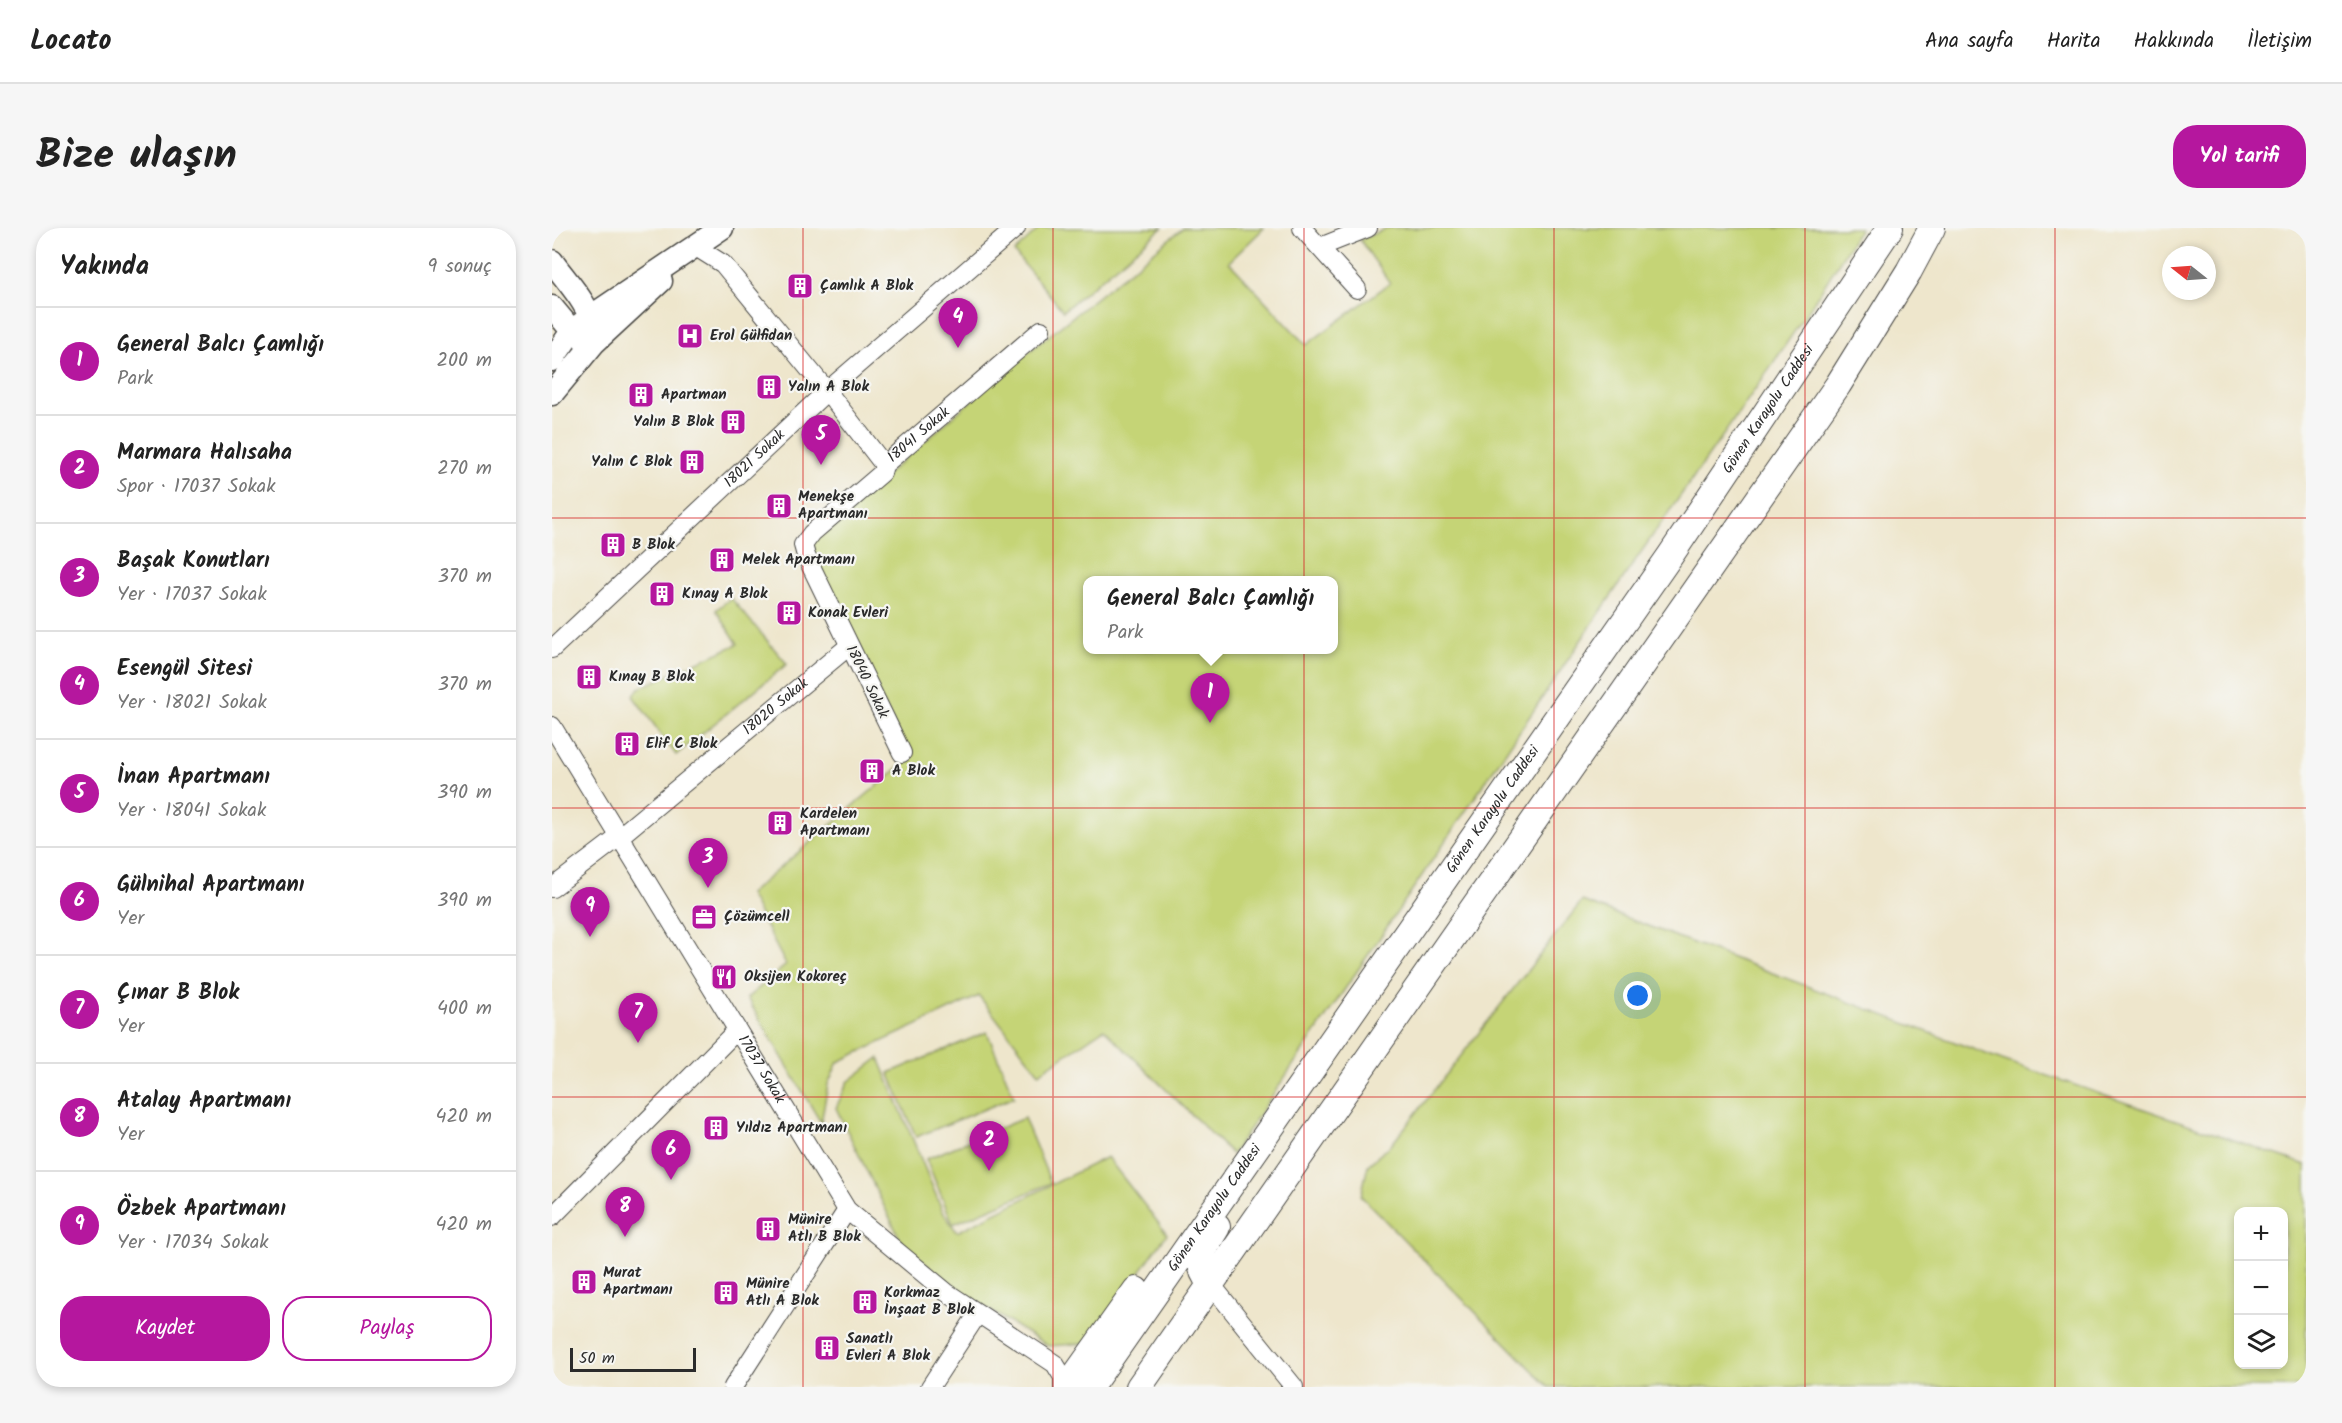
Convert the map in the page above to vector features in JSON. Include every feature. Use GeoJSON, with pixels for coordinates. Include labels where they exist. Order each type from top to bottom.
{"type":"FeatureCollection","features":[{"type":"Feature","properties":{"kind":"highway","name":"Gönen Karayolu Caddesi"},"geometry":{"type":"LineString","coordinates":[[1090,1387],[1670,556],[1890,228]]}},
{"type":"Feature","properties":{"kind":"highway"},"geometry":{"type":"LineString","coordinates":[[1139,1387],[1210,1282],[1838,385],[1909,271],[1932,228]]}},
{"type":"Feature","properties":{"kind":"highway"},"geometry":{"type":"LineString","coordinates":[[1210,1282],[1201,1269],[1202,1251],[1372,1003],[1405,934]]}},
{"type":"Feature","properties":{"kind":"highway"},"geometry":{"type":"LineString","coordinates":[[1065,1387],[1183,1223],[1209,1192],[1255,1148]]}},
{"type":"Feature","properties":{"kind":"highway"},"geometry":{"type":"LineString","coordinates":[[1158,1288],[1185,1268],[1210,1282]]}},
{"type":"Feature","properties":{"kind":"main road"},"geometry":{"type":"LineString","coordinates":[[552,360],[572,331],[590,317],[616,297],[722,228]]}},
{"type":"Feature","properties":{"kind":"main road"},"geometry":{"type":"LineString","coordinates":[[552,394],[594,343],[696,247]]}},
{"type":"Feature","properties":{"kind":"main road"},"geometry":{"type":"LineString","coordinates":[[552,261],[590,317],[594,330],[594,343]]}},
{"type":"Feature","properties":{"kind":"main road"},"geometry":{"type":"LineString","coordinates":[[552,307],[572,331],[594,343]]}},
{"type":"Feature","properties":{"kind":"street"},"geometry":{"type":"LineString","coordinates":[[722,228],[723,264]]}},
{"type":"Feature","properties":{"kind":"street","name":"18021 Sokak"},"geometry":{"type":"LineString","coordinates":[[552,649],[827,391],[1016,228]]}},
{"type":"Feature","properties":{"kind":"street"},"geometry":{"type":"LineString","coordinates":[[1302,228],[1357,289]]}},
{"type":"Feature","properties":{"kind":"street"},"geometry":{"type":"LineString","coordinates":[[1320,247],[1368,228]]}},
{"type":"Feature","properties":{"kind":"street"},"geometry":{"type":"LineString","coordinates":[[696,247],[723,264],[884,465]]}},
{"type":"Feature","properties":{"kind":"street","name":"18041 Sokak"},"geometry":{"type":"LineString","coordinates":[[803,545],[812,533],[882,473],[884,465],[1041,330]]}},
{"type":"Feature","properties":{"kind":"street","name":"18040 Sokak"},"geometry":{"type":"LineString","coordinates":[[803,545],[806,556],[902,753]]}},
{"type":"Feature","properties":{"kind":"street","name":"18020 Sokak"},"geometry":{"type":"LineString","coordinates":[[552,888],[619,837],[849,646]]}},
{"type":"Feature","properties":{"kind":"street","name":"17037 Sokak"},"geometry":{"type":"LineString","coordinates":[[552,726],[847,1210],[946,1292],[977,1315],[1037,1352]]}},
{"type":"Feature","properties":{"kind":"street"},"geometry":{"type":"LineString","coordinates":[[552,1217],[737,1030]]}},
{"type":"Feature","properties":{"kind":"street"},"geometry":{"type":"LineString","coordinates":[[736,1386],[847,1210]]}},
{"type":"Feature","properties":{"kind":"street"},"geometry":{"type":"LineString","coordinates":[[1210,1282],[1294,1387]]}},
{"type":"Feature","properties":{"kind":"street"},"geometry":{"type":"LineString","coordinates":[[930,1387],[977,1315]]}},
{"type":"Feature","properties":{"kind":"street"},"geometry":{"type":"LineString","coordinates":[[1037,1352],[1066,1359],[1083,1356],[1093,1349]]}},
{"type":"Feature","properties":{"kind":"street"},"geometry":{"type":"LineString","coordinates":[[1037,1352],[1055,1364],[1063,1377],[1065,1387]]}},
{"type":"Feature","properties":{"kind":"green space"},"geometry":{"type":"Polygon","coordinates":[[[1040,228],[1162,228],[1063,311],[1014,252],[1040,228]]]}},
{"type":"Feature","properties":{"kind":"green space"},"geometry":{"type":"Polygon","coordinates":[[[1183,228],[1264,228],[1229,262],[1306,345],[1390,283],[1360,240],[1387,228],[1860,228],[1775,361],[1624,577],[1232,1154],[1104,1029],[1039,1073],[979,996],[838,1062],[828,1084],[821,1123],[747,998],[786,965],[749,894],[910,758],[811,556],[813,539],[1005,371],[1183,228]]]}},
{"type":"Feature","properties":{"kind":"green space"},"geometry":{"type":"Polygon","coordinates":[[[731,598],[787,664],[676,755],[633,696],[639,688],[738,644],[716,610],[731,598]]]}},
{"type":"Feature","properties":{"kind":"green space"},"geometry":{"type":"Polygon","coordinates":[[[1582,901],[2002,1060],[2306,1165],[2306,1387],[1549,1387],[1361,1196],[1368,1165],[1392,1144],[1582,901]]]}},
{"type":"Feature","properties":{"kind":"green space"},"geometry":{"type":"Polygon","coordinates":[[[987,1032],[1014,1097],[916,1137],[889,1073],[987,1032]]]}},
{"type":"Feature","properties":{"kind":"green space"},"geometry":{"type":"Polygon","coordinates":[[[879,1058],[943,1212],[957,1232],[1107,1157],[1167,1234],[1089,1343],[1048,1346],[970,1298],[904,1247],[836,1108],[848,1082],[879,1058]]]}},
{"type":"Feature","properties":{"kind":"green space"},"geometry":{"type":"Polygon","coordinates":[[[1024,1118],[1051,1183],[953,1224],[926,1159],[1024,1118]]]}},
{"type":"Feature","properties":{"kind":"place","name":"Çamlık A Blok"},"geometry":{"type":"Point","coordinates":[800,286]}},
{"type":"Feature","properties":{"kind":"place","name":"Erol Gülfidan"},"geometry":{"type":"Point","coordinates":[690,336]}},
{"type":"Feature","properties":{"kind":"place","name":"Esengül Sitesi"},"geometry":{"type":"Point","coordinates":[958,348]}},
{"type":"Feature","properties":{"kind":"place","name":"Yalın A Blok"},"geometry":{"type":"Point","coordinates":[769,387]}},
{"type":"Feature","properties":{"kind":"place","name":"Apartman"},"geometry":{"type":"Point","coordinates":[641,395]}},
{"type":"Feature","properties":{"kind":"place","name":"Yalın B Blok"},"geometry":{"type":"Point","coordinates":[733,422]}},
{"type":"Feature","properties":{"kind":"place","name":"Yalın C Blok"},"geometry":{"type":"Point","coordinates":[692,462]}},
{"type":"Feature","properties":{"kind":"place","name":"İnan Apartmanı"},"geometry":{"type":"Point","coordinates":[821,465]}},
{"type":"Feature","properties":{"kind":"place","name":"Menekşe Apartmanı"},"geometry":{"type":"Point","coordinates":[779,506]}},
{"type":"Feature","properties":{"kind":"place","name":"B Blok"},"geometry":{"type":"Point","coordinates":[613,545]}},
{"type":"Feature","properties":{"kind":"place","name":"Melek Apartmanı"},"geometry":{"type":"Point","coordinates":[722,560]}},
{"type":"Feature","properties":{"kind":"place","name":"Kınay A Blok"},"geometry":{"type":"Point","coordinates":[662,594]}},
{"type":"Feature","properties":{"kind":"place","name":"Konak Evleri"},"geometry":{"type":"Point","coordinates":[789,613]}},
{"type":"Feature","properties":{"kind":"place","name":"Kınay B Blok"},"geometry":{"type":"Point","coordinates":[589,677]}},
{"type":"Feature","properties":{"kind":"place","name":"General Balcı Çamlığı"},"geometry":{"type":"Point","coordinates":[1210,723]}},
{"type":"Feature","properties":{"kind":"place","name":"Elif C Blok"},"geometry":{"type":"Point","coordinates":[627,744]}},
{"type":"Feature","properties":{"kind":"place","name":"A Blok"},"geometry":{"type":"Point","coordinates":[872,771]}},
{"type":"Feature","properties":{"kind":"place","name":"Kardelen Apartmanı"},"geometry":{"type":"Point","coordinates":[780,823]}},
{"type":"Feature","properties":{"kind":"place","name":"Başak Konutları"},"geometry":{"type":"Point","coordinates":[708,888]}},
{"type":"Feature","properties":{"kind":"place","name":"Çözümcell"},"geometry":{"type":"Point","coordinates":[704,917]}},
{"type":"Feature","properties":{"kind":"place","name":"Özbek Apartmanı"},"geometry":{"type":"Point","coordinates":[590,937]}},
{"type":"Feature","properties":{"kind":"place","name":"Oksijen Kokoreç"},"geometry":{"type":"Point","coordinates":[724,977]}},
{"type":"Feature","properties":{"kind":"place","name":"Çınar B Blok"},"geometry":{"type":"Point","coordinates":[638,1043]}},
{"type":"Feature","properties":{"kind":"place","name":"Yıldız Apartmanı"},"geometry":{"type":"Point","coordinates":[716,1128]}},
{"type":"Feature","properties":{"kind":"place","name":"Marmara Halısaha"},"geometry":{"type":"Point","coordinates":[989,1171]}},
{"type":"Feature","properties":{"kind":"place","name":"Gülnihal Apartmanı"},"geometry":{"type":"Point","coordinates":[671,1180]}},
{"type":"Feature","properties":{"kind":"place","name":"Münire Atlı B Blok"},"geometry":{"type":"Point","coordinates":[768,1229]}},
{"type":"Feature","properties":{"kind":"place","name":"Atalay Apartmanı"},"geometry":{"type":"Point","coordinates":[625,1237]}},
{"type":"Feature","properties":{"kind":"place","name":"Murat Apartmanı"},"geometry":{"type":"Point","coordinates":[584,1282]}},
{"type":"Feature","properties":{"kind":"place","name":"Münire Atlı A Blok"},"geometry":{"type":"Point","coordinates":[726,1293]}},
{"type":"Feature","properties":{"kind":"place","name":"Korkmaz İnşaat B Blok"},"geometry":{"type":"Point","coordinates":[865,1302]}},
{"type":"Feature","properties":{"kind":"place","name":"Sanatlı Evleri A Blok"},"geometry":{"type":"Point","coordinates":[827,1348]}}]}
